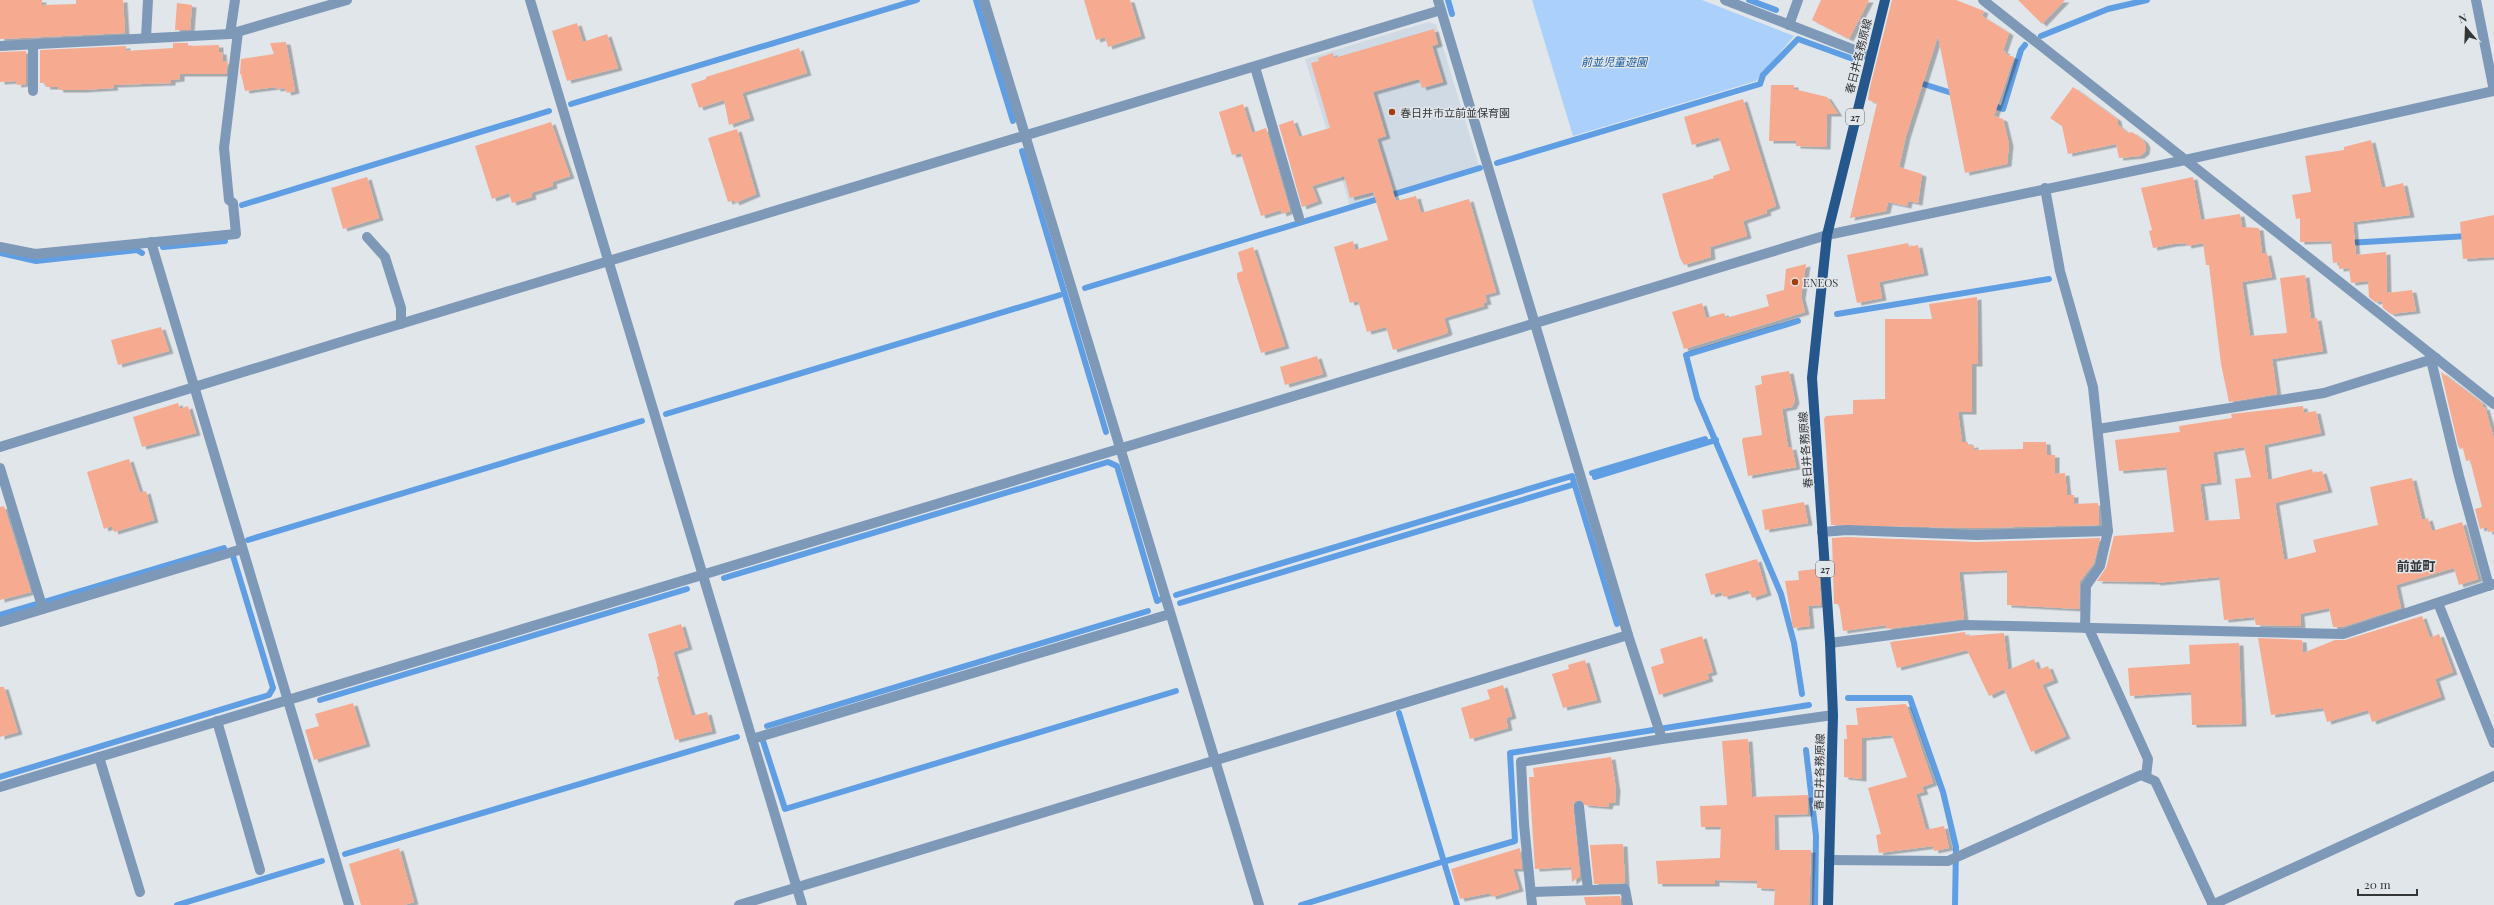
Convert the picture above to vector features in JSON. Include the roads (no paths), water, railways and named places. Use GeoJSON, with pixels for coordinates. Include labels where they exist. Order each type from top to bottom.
{"type":"FeatureCollection","features":[{"type":"Feature","properties":{"kind":"main road","name":"春日井各務原線"},"geometry":{"type":"LineString","coordinates":[[1828,905],[1833,715],[1830,643],[1812,378],[1827,235],[1885,0]]}},
{"type":"Feature","properties":{"kind":"street"},"geometry":{"type":"LineString","coordinates":[[146,38],[148,0]]}},
{"type":"Feature","properties":{"kind":"street"},"geometry":{"type":"LineString","coordinates":[[0,247],[35,254],[236,234],[233,203],[229,200],[224,148],[234,33],[235,0]]}},
{"type":"Feature","properties":{"kind":"street"},"geometry":{"type":"LineString","coordinates":[[0,46],[234,33],[347,0]]}},
{"type":"Feature","properties":{"kind":"street"},"geometry":{"type":"LineString","coordinates":[[530,0],[802,905]]}},
{"type":"Feature","properties":{"kind":"street"},"geometry":{"type":"LineString","coordinates":[[984,0],[1259,905]]}},
{"type":"Feature","properties":{"kind":"street"},"geometry":{"type":"LineString","coordinates":[[1725,0],[1870,56]]}},
{"type":"Feature","properties":{"kind":"street"},"geometry":{"type":"LineString","coordinates":[[1789,25],[1798,0]]}},
{"type":"Feature","properties":{"kind":"street"},"geometry":{"type":"LineString","coordinates":[[1983,0],[2433,359],[2494,404]]}},
{"type":"Feature","properties":{"kind":"street"},"geometry":{"type":"LineString","coordinates":[[0,787],[1827,235],[2045,188],[2185,160],[2494,91],[2476,0]]}},
{"type":"Feature","properties":{"kind":"street"},"geometry":{"type":"LineString","coordinates":[[0,447],[401,324],[1255,67],[1440,5],[1536,322],[1628,635],[1662,739]]}},
{"type":"Feature","properties":{"kind":"street"},"geometry":{"type":"LineString","coordinates":[[33,44],[34,91]]}},
{"type":"Feature","properties":{"kind":"street"},"geometry":{"type":"LineString","coordinates":[[1255,67],[1299,218]]}},
{"type":"Feature","properties":{"kind":"street"},"geometry":{"type":"LineString","coordinates":[[2045,188],[2060,271],[2094,387],[2108,531],[2100,566],[2086,586],[2087,628],[2148,759],[2146,777]]}},
{"type":"Feature","properties":{"kind":"street"},"geometry":{"type":"LineString","coordinates":[[367,237],[385,257],[400,308],[401,324]]}},
{"type":"Feature","properties":{"kind":"street"},"geometry":{"type":"LineString","coordinates":[[151,242],[348,905]]}},
{"type":"Feature","properties":{"kind":"street"},"geometry":{"type":"LineString","coordinates":[[2098,429],[2324,393],[2433,359]]}},
{"type":"Feature","properties":{"kind":"street"},"geometry":{"type":"LineString","coordinates":[[1830,643],[1966,625],[2343,634],[2492,585],[2459,476],[2433,359]]}},
{"type":"Feature","properties":{"kind":"street"},"geometry":{"type":"LineString","coordinates":[[1,473],[43,609]]}},
{"type":"Feature","properties":{"kind":"street"},"geometry":{"type":"LineString","coordinates":[[1822,532],[1847,530],[1977,535],[2108,531]]}},
{"type":"Feature","properties":{"kind":"street"},"geometry":{"type":"LineString","coordinates":[[0,622],[242,549]]}},
{"type":"Feature","properties":{"kind":"street"},"geometry":{"type":"LineString","coordinates":[[2438,603],[2494,743]]}},
{"type":"Feature","properties":{"kind":"street"},"geometry":{"type":"LineString","coordinates":[[752,739],[1170,614]]}},
{"type":"Feature","properties":{"kind":"street"},"geometry":{"type":"LineString","coordinates":[[738,905],[1628,635]]}},
{"type":"Feature","properties":{"kind":"street"},"geometry":{"type":"LineString","coordinates":[[1532,905],[1532,892],[1524,824],[1521,762],[1662,739],[1833,715]]}},
{"type":"Feature","properties":{"kind":"street"},"geometry":{"type":"LineString","coordinates":[[217,721],[260,870]]}},
{"type":"Feature","properties":{"kind":"street"},"geometry":{"type":"LineString","coordinates":[[99,757],[140,892]]}},
{"type":"Feature","properties":{"kind":"street"},"geometry":{"type":"LineString","coordinates":[[1829,860],[1948,861],[2141,775],[2155,780],[2213,905],[2494,776]]}},
{"type":"Feature","properties":{"kind":"street"},"geometry":{"type":"LineString","coordinates":[[1580,806],[1588,890]]}},
{"type":"Feature","properties":{"kind":"street"},"geometry":{"type":"LineString","coordinates":[[1532,892],[1625,889],[1628,905]]}},
{"type":"Feature","properties":{"kind":"waterway"},"geometry":{"type":"LineString","coordinates":[[571,104],[917,0]]}},
{"type":"Feature","properties":{"kind":"waterway"},"geometry":{"type":"LineString","coordinates":[[976,0],[1013,121]]}},
{"type":"Feature","properties":{"kind":"waterway"},"geometry":{"type":"LineString","coordinates":[[1448,0],[1452,14]]}},
{"type":"Feature","properties":{"kind":"waterway"},"geometry":{"type":"LineString","coordinates":[[1749,0],[1776,10]]}},
{"type":"Feature","properties":{"kind":"waterway"},"geometry":{"type":"LineString","coordinates":[[2041,36],[2108,9],[2147,0]]}},
{"type":"Feature","properties":{"kind":"waterway"},"geometry":{"type":"LineString","coordinates":[[1497,163],[1760,84],[1763,75],[1798,39],[1853,59]]}},
{"type":"Feature","properties":{"kind":"waterway"},"geometry":{"type":"LineString","coordinates":[[1991,105],[2003,109],[2021,50],[2025,45]]}},
{"type":"Feature","properties":{"kind":"waterway"},"geometry":{"type":"LineString","coordinates":[[1917,82],[1955,94]]}},
{"type":"Feature","properties":{"kind":"waterway"},"geometry":{"type":"LineString","coordinates":[[242,205],[549,111]]}},
{"type":"Feature","properties":{"kind":"waterway"},"geometry":{"type":"LineString","coordinates":[[1022,151],[1106,432]]}},
{"type":"Feature","properties":{"kind":"waterway"},"geometry":{"type":"LineString","coordinates":[[1085,288],[1480,168]]}},
{"type":"Feature","properties":{"kind":"waterway"},"geometry":{"type":"LineString","coordinates":[[2347,243],[2468,236]]}},
{"type":"Feature","properties":{"kind":"waterway"},"geometry":{"type":"LineString","coordinates":[[163,247],[225,241]]}},
{"type":"Feature","properties":{"kind":"waterway"},"geometry":{"type":"LineString","coordinates":[[0,253],[36,261],[137,250],[142,253]]}},
{"type":"Feature","properties":{"kind":"waterway"},"geometry":{"type":"LineString","coordinates":[[1837,314],[2049,279]]}},
{"type":"Feature","properties":{"kind":"waterway"},"geometry":{"type":"LineString","coordinates":[[666,414],[1060,295]]}},
{"type":"Feature","properties":{"kind":"waterway"},"geometry":{"type":"LineString","coordinates":[[1798,321],[1686,355],[1697,398],[1781,594],[1794,643],[1802,694]]}},
{"type":"Feature","properties":{"kind":"waterway"},"geometry":{"type":"LineString","coordinates":[[248,540],[642,421]]}},
{"type":"Feature","properties":{"kind":"waterway"},"geometry":{"type":"LineString","coordinates":[[1592,473],[1705,439]]}},
{"type":"Feature","properties":{"kind":"waterway"},"geometry":{"type":"LineString","coordinates":[[1595,477],[1716,440]]}},
{"type":"Feature","properties":{"kind":"waterway"},"geometry":{"type":"LineString","coordinates":[[724,578],[1108,462],[1117,466],[1157,601],[1159,600]]}},
{"type":"Feature","properties":{"kind":"waterway"},"geometry":{"type":"LineString","coordinates":[[1176,595],[1572,476],[1617,624]]}},
{"type":"Feature","properties":{"kind":"waterway"},"geometry":{"type":"LineString","coordinates":[[1180,603],[1572,485]]}},
{"type":"Feature","properties":{"kind":"waterway"},"geometry":{"type":"LineString","coordinates":[[47,601],[224,548]]}},
{"type":"Feature","properties":{"kind":"waterway"},"geometry":{"type":"LineString","coordinates":[[0,777],[269,695],[273,688],[233,556]]}},
{"type":"Feature","properties":{"kind":"waterway"},"geometry":{"type":"LineString","coordinates":[[320,700],[687,589]]}},
{"type":"Feature","properties":{"kind":"waterway"},"geometry":{"type":"LineString","coordinates":[[0,615],[37,604]]}},
{"type":"Feature","properties":{"kind":"waterway"},"geometry":{"type":"LineString","coordinates":[[767,726],[1148,611]]}},
{"type":"Feature","properties":{"kind":"waterway"},"geometry":{"type":"LineString","coordinates":[[763,741],[785,809],[1176,691]]}},
{"type":"Feature","properties":{"kind":"waterway"},"geometry":{"type":"LineString","coordinates":[[1848,698],[1910,698],[1943,792],[1956,847],[1955,905]]}},
{"type":"Feature","properties":{"kind":"waterway"},"geometry":{"type":"LineString","coordinates":[[1446,861],[1515,841],[1510,753],[1809,705]]}},
{"type":"Feature","properties":{"kind":"waterway"},"geometry":{"type":"LineString","coordinates":[[1399,713],[1457,905]]}},
{"type":"Feature","properties":{"kind":"waterway"},"geometry":{"type":"LineString","coordinates":[[345,854],[737,737]]}},
{"type":"Feature","properties":{"kind":"waterway"},"geometry":{"type":"LineString","coordinates":[[1806,750],[1816,836],[1815,905]]}},
{"type":"Feature","properties":{"kind":"waterway"},"geometry":{"type":"LineString","coordinates":[[177,905],[322,861]]}},
{"type":"Feature","properties":{"kind":"waterway"},"geometry":{"type":"LineString","coordinates":[[1301,905],[1442,862]]}},
{"type":"Feature","properties":{"kind":"place","name":"春日井市立前並保育園"},"geometry":{"type":"Point","coordinates":[1392,112]}},
{"type":"Feature","properties":{"kind":"place","name":"ENEOS"},"geometry":{"type":"Point","coordinates":[1795,282]}},
{"type":"Feature","properties":{"kind":"district","name":"前並町"},"geometry":{"type":"Point","coordinates":[2416,565]}},
{"type":"Feature","properties":{"kind":"park label","name":"前並児童遊園"},"geometry":{"type":"Point","coordinates":[1614,61]}}]}
